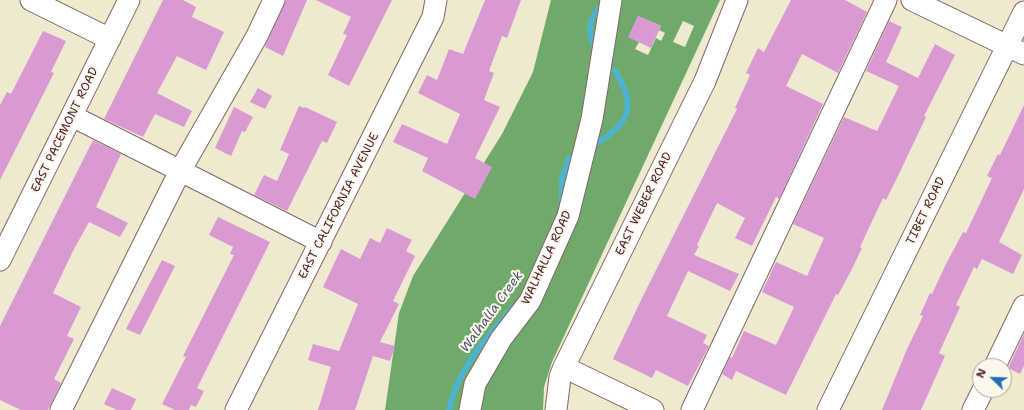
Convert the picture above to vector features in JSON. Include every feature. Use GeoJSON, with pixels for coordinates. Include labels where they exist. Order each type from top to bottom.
{"type":"FeatureCollection","features":[{"type":"Feature","properties":{"kind":"street"},"geometry":{"type":"LineString","coordinates":[[31,0],[110,39]]}},
{"type":"Feature","properties":{"kind":"street","name":"EAST PACEMONT ROAD"},"geometry":{"type":"LineString","coordinates":[[0,260],[129,0]]}},
{"type":"Feature","properties":{"kind":"street"},"geometry":{"type":"LineString","coordinates":[[61,410],[180,171],[257,36],[274,0]]}},
{"type":"Feature","properties":{"kind":"street","name":"EAST CALIFORNIA AVENUE"},"geometry":{"type":"LineString","coordinates":[[236,410],[433,17],[436,0]]}},
{"type":"Feature","properties":{"kind":"street","name":"WALHALLA ROAD"},"geometry":{"type":"LineString","coordinates":[[470,410],[475,384],[501,339],[530,301],[568,216],[592,119],[611,0]]}},
{"type":"Feature","properties":{"kind":"street","name":"EAST WEBER ROAD"},"geometry":{"type":"LineString","coordinates":[[556,410],[559,382],[564,367],[705,82],[737,0]]}},
{"type":"Feature","properties":{"kind":"street"},"geometry":{"type":"LineString","coordinates":[[692,410],[886,0]]}},
{"type":"Feature","properties":{"kind":"street"},"geometry":{"type":"LineString","coordinates":[[912,0],[1016,50]]}},
{"type":"Feature","properties":{"kind":"street","name":"TIBET ROAD"},"geometry":{"type":"LineString","coordinates":[[828,410],[1016,50],[1024,12]]}},
{"type":"Feature","properties":{"kind":"street"},"geometry":{"type":"LineString","coordinates":[[72,116],[321,242]]}},
{"type":"Feature","properties":{"kind":"street"},"geometry":{"type":"LineString","coordinates":[[999,358],[1024,306]]}},
{"type":"Feature","properties":{"kind":"street"},"geometry":{"type":"LineString","coordinates":[[564,367],[653,410]]}},
{"type":"Feature","properties":{"kind":"street"},"geometry":{"type":"LineString","coordinates":[[973,410],[979,398]]}},
{"type":"Feature","properties":{"kind":"green space"},"geometry":{"type":"Polygon","coordinates":[[[551,0],[720,0],[552,362],[544,387],[543,410],[385,410],[399,313],[413,276],[502,134],[533,72],[551,0]],[[638,16],[629,37],[639,42],[635,49],[648,55],[656,38],[661,41],[665,33],[659,30],[661,26],[638,16]],[[683,21],[673,42],[685,47],[694,26],[683,21]]]}},
{"type":"Feature","properties":{"kind":"building"},"geometry":{"type":"Polygon","coordinates":[[[163,0],[183,0],[196,7],[192,17],[224,32],[206,70],[177,56],[157,93],[192,111],[184,127],[155,114],[143,137],[104,119],[163,0]]]}},
{"type":"Feature","properties":{"kind":"building"},"geometry":{"type":"Polygon","coordinates":[[[286,0],[307,0],[283,56],[265,47],[286,0]]]}},
{"type":"Feature","properties":{"kind":"building"},"geometry":{"type":"Polygon","coordinates":[[[316,0],[392,0],[349,86],[328,75],[347,35],[343,34],[351,17],[316,0]]]}},
{"type":"Feature","properties":{"kind":"building"},"geometry":{"type":"Polygon","coordinates":[[[485,0],[521,0],[507,38],[502,36],[489,71],[494,73],[484,100],[500,107],[475,158],[492,167],[475,199],[422,171],[428,158],[393,142],[402,124],[447,144],[460,114],[418,93],[427,75],[437,80],[449,49],[463,54],[485,0]]]}},
{"type":"Feature","properties":{"kind":"building"},"geometry":{"type":"Polygon","coordinates":[[[791,0],[845,0],[867,12],[838,73],[802,54],[786,86],[823,104],[779,199],[776,197],[752,246],[735,238],[745,218],[717,203],[697,245],[699,246],[694,255],[739,274],[730,291],[688,271],[667,316],[707,335],[703,343],[709,346],[688,386],[656,370],[652,378],[613,359],[737,109],[735,108],[750,75],[746,73],[758,48],[764,52],[791,0]]]}},
{"type":"Feature","properties":{"kind":"building"},"geometry":{"type":"Polygon","coordinates":[[[638,16],[661,26],[651,48],[628,37],[638,16]]]}},
{"type":"Feature","properties":{"kind":"building"},"geometry":{"type":"Polygon","coordinates":[[[889,21],[902,27],[886,62],[918,78],[935,44],[955,55],[924,116],[926,117],[886,200],[883,198],[860,247],[862,248],[851,271],[838,295],[836,294],[786,395],[736,371],[732,380],[722,374],[730,357],[732,358],[744,331],[776,345],[794,307],[762,292],[776,262],[807,276],[824,238],[793,224],[844,117],[877,131],[899,86],[866,71],[889,21]]]}},
{"type":"Feature","properties":{"kind":"building"},"geometry":{"type":"Polygon","coordinates":[[[43,31],[66,41],[51,72],[54,73],[0,180],[0,105],[7,92],[11,94],[43,31]]]}},
{"type":"Feature","properties":{"kind":"building"},"geometry":{"type":"Polygon","coordinates":[[[258,88],[272,96],[265,109],[250,102],[258,88]]]}},
{"type":"Feature","properties":{"kind":"building"},"geometry":{"type":"Polygon","coordinates":[[[1024,105],[1024,189],[999,242],[1022,255],[1013,274],[982,259],[977,269],[974,267],[956,305],[960,307],[939,353],[945,356],[921,410],[882,410],[907,349],[923,316],[920,315],[930,293],[932,294],[963,232],[966,233],[992,178],[987,176],[998,154],[1000,155],[1024,105]]]}},
{"type":"Feature","properties":{"kind":"building"},"geometry":{"type":"Polygon","coordinates":[[[299,106],[305,107],[337,122],[327,143],[322,141],[287,211],[254,195],[264,175],[277,181],[289,154],[280,150],[299,106]]]}},
{"type":"Feature","properties":{"kind":"building"},"geometry":{"type":"Polygon","coordinates":[[[234,107],[253,117],[245,132],[242,131],[231,156],[215,148],[234,107]]]}},
{"type":"Feature","properties":{"kind":"building"},"geometry":{"type":"Polygon","coordinates":[[[93,140],[121,154],[96,207],[128,223],[120,237],[89,222],[53,293],[81,307],[67,336],[74,339],[54,379],[61,383],[48,410],[21,410],[0,400],[0,326],[93,140]]]}},
{"type":"Feature","properties":{"kind":"building"},"geometry":{"type":"Polygon","coordinates":[[[218,217],[270,242],[197,388],[204,391],[196,407],[191,405],[189,410],[175,410],[162,404],[186,357],[183,356],[234,255],[230,254],[233,247],[209,235],[218,217]]]}},
{"type":"Feature","properties":{"kind":"building"},"geometry":{"type":"Polygon","coordinates":[[[387,228],[412,240],[406,251],[415,256],[393,301],[399,304],[380,342],[395,346],[390,361],[373,356],[355,410],[318,410],[331,367],[308,360],[313,344],[339,351],[358,304],[323,287],[341,249],[360,259],[370,238],[380,243],[387,228]]]}},
{"type":"Feature","properties":{"kind":"building"},"geometry":{"type":"Polygon","coordinates":[[[162,260],[175,266],[140,335],[126,329],[162,260]]]}},
{"type":"Feature","properties":{"kind":"building"},"geometry":{"type":"Polygon","coordinates":[[[1024,334],[1024,366],[1020,374],[1012,370],[1012,360],[1024,334]]]}},
{"type":"Feature","properties":{"kind":"building"},"geometry":{"type":"Polygon","coordinates":[[[112,388],[136,399],[131,410],[117,410],[104,404],[112,388]]]}},
{"type":"Feature","properties":{"kind":"waterway"},"geometry":{"type":"LineString","coordinates":[[593,43],[590,32],[590,22],[595,13],[603,5]]}},
{"type":"Feature","properties":{"kind":"waterway"},"geometry":{"type":"LineString","coordinates":[[595,144],[607,137],[616,129],[623,121],[627,113],[628,104],[626,94],[622,82],[614,70]]}},
{"type":"Feature","properties":{"kind":"waterway","name":"Walhalla Creek"},"geometry":{"type":"LineString","coordinates":[[562,205],[562,179],[569,158]]}},
{"type":"Feature","properties":{"kind":"waterway","name":"Walhalla Creek"},"geometry":{"type":"LineString","coordinates":[[449,410],[459,381],[474,355],[512,308]]}}]}
